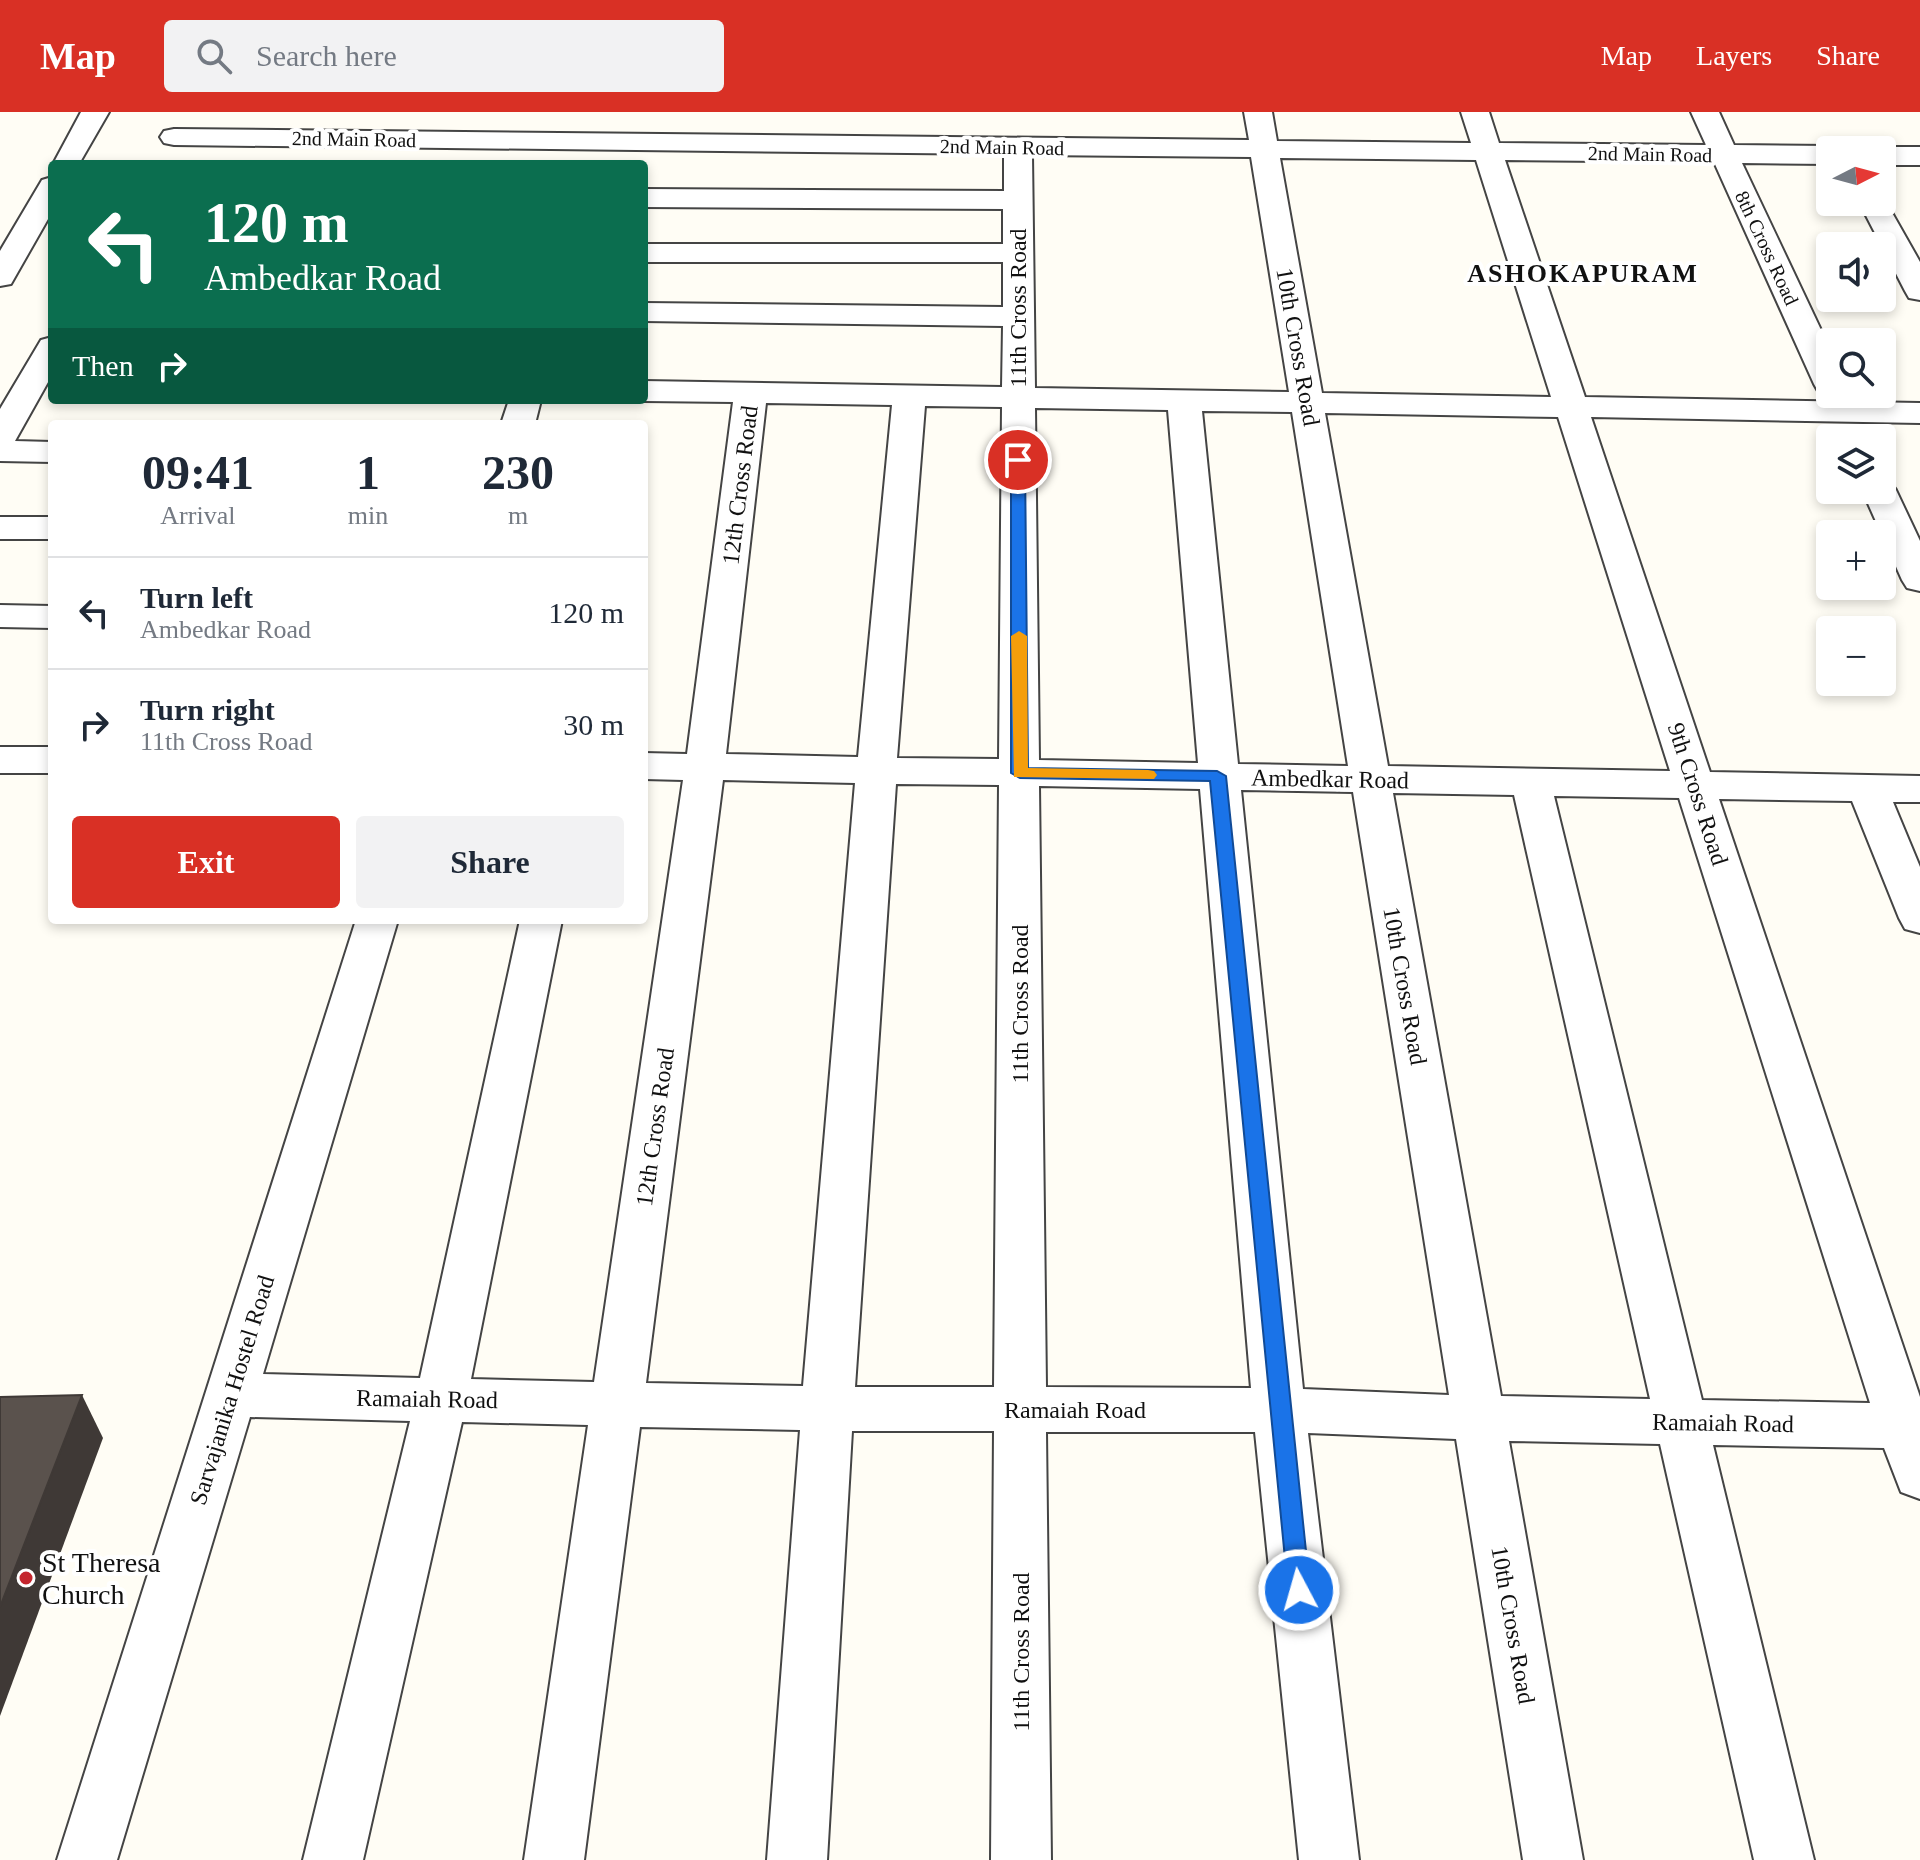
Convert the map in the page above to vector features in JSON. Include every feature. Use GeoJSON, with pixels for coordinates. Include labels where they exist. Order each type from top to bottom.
{"type":"FeatureCollection","features":[{"type":"Feature","properties":{"kind":"street"},"geometry":{"type":"LineString","coordinates":[[67,160],[95,112]]}},
{"type":"Feature","properties":{"kind":"street"},"geometry":{"type":"LineString","coordinates":[[592,154],[602,112]]}},
{"type":"Feature","properties":{"kind":"street"},"geometry":{"type":"LineString","coordinates":[[745,144],[750,112]]}},
{"type":"Feature","properties":{"kind":"street","name":"9th Cross Road"},"geometry":{"type":"LineString","coordinates":[[1475,112],[1695,786],[1912,1426],[1920,1476]]}},
{"type":"Feature","properties":{"kind":"street","name":"8th Cross Road"},"geometry":{"type":"LineString","coordinates":[[1705,112],[1816,355]]}},
{"type":"Feature","properties":{"kind":"street"},"geometry":{"type":"LineString","coordinates":[[160,160],[180,124]]}},
{"type":"Feature","properties":{"kind":"street","name":"2nd Main Road"},"geometry":{"type":"LineString","coordinates":[[180,124],[592,154],[745,144],[1018,147],[1261,131],[1488,152],[1816,155]]}},
{"type":"Feature","properties":{"kind":"street","name":"10th Cross Road"},"geometry":{"type":"LineString","coordinates":[[1261,131],[1553,1860]]}},
{"type":"Feature","properties":{"kind":"street","name":"11th Cross Road"},"geometry":{"type":"LineString","coordinates":[[1018,147],[1021,1860]]}},
{"type":"Feature","properties":{"kind":"street"},"geometry":{"type":"LineString","coordinates":[[1896,156],[1920,156]]}},
{"type":"Feature","properties":{"kind":"street"},"geometry":{"type":"LineString","coordinates":[[0,277],[48,193]]}},
{"type":"Feature","properties":{"kind":"street"},"geometry":{"type":"LineString","coordinates":[[648,198],[1018,200]]}},
{"type":"Feature","properties":{"kind":"street"},"geometry":{"type":"LineString","coordinates":[[1881,216],[1920,291]]}},
{"type":"Feature","properties":{"kind":"street"},"geometry":{"type":"LineString","coordinates":[[648,253],[1018,253]]}},
{"type":"Feature","properties":{"kind":"street"},"geometry":{"type":"LineString","coordinates":[[648,312],[1018,317]]}},
{"type":"Feature","properties":{"kind":"street"},"geometry":{"type":"LineString","coordinates":[[0,438],[41,385],[48,361]]}},
{"type":"Feature","properties":{"kind":"street"},"geometry":{"type":"LineString","coordinates":[[648,391],[1571,407],[1816,407]]}},
{"type":"Feature","properties":{"kind":"street","name":"12th Cross Road"},"geometry":{"type":"LineString","coordinates":[[554,1860],[705,767],[751,393]]}},
{"type":"Feature","properties":{"kind":"street"},"geometry":{"type":"LineString","coordinates":[[797,1860],[826,1409],[875,770],[909,396]]}},
{"type":"Feature","properties":{"kind":"street"},"geometry":{"type":"LineString","coordinates":[[1184,400],[1279,1410],[1329,1860]]}},
{"type":"Feature","properties":{"kind":"street"},"geometry":{"type":"LineString","coordinates":[[1853,408],[1920,413]]}},
{"type":"Feature","properties":{"kind":"street"},"geometry":{"type":"LineString","coordinates":[[0,451],[48,452]]}},
{"type":"Feature","properties":{"kind":"street"},"geometry":{"type":"LineString","coordinates":[[1885,504],[1920,580]]}},
{"type":"Feature","properties":{"kind":"street"},"geometry":{"type":"LineString","coordinates":[[0,528],[48,528]]}},
{"type":"Feature","properties":{"kind":"street"},"geometry":{"type":"LineString","coordinates":[[0,616],[48,617]]}},
{"type":"Feature","properties":{"kind":"street"},"geometry":{"type":"LineString","coordinates":[[0,760],[48,760]]}},
{"type":"Feature","properties":{"kind":"street","name":"Ambedkar Road"},"geometry":{"type":"LineString","coordinates":[[648,766],[1920,789]]}},
{"type":"Feature","properties":{"kind":"street"},"geometry":{"type":"LineString","coordinates":[[1531,783],[1784,1860]]}},
{"type":"Feature","properties":{"kind":"street"},"geometry":{"type":"LineString","coordinates":[[1867,788],[1920,918]]}},
{"type":"Feature","properties":{"kind":"street","name":"Sarvajanika Hostel Road"},"geometry":{"type":"LineString","coordinates":[[87,1860],[376,924]]}},
{"type":"Feature","properties":{"kind":"street"},"geometry":{"type":"LineString","coordinates":[[333,1860],[441,1399],[540,924]]}},
{"type":"Feature","properties":{"kind":"street","name":"Ramaiah Road"},"geometry":{"type":"LineString","coordinates":[[231,1395],[826,1409],[1279,1410],[1478,1418],[1912,1426]]}},
{"type":"Feature","properties":{"kind":"building"},"geometry":{"type":"Polygon","coordinates":[[[82,1395],[0,1607],[0,1397],[82,1395]]]}},
{"type":"Feature","properties":{"kind":"slow traffic"},"geometry":{"type":"LineString","coordinates":[[1019,636],[1020,773],[1148,775]]}},
{"type":"Feature","properties":{"kind":"place","name":"St Theresa Church"},"geometry":{"type":"Point","coordinates":[26,1578]}},
{"type":"Feature","properties":{"kind":"district","name":"ASHOKAPURAM"},"geometry":{"type":"Point","coordinates":[1583,273]}},
{"type":"Feature","properties":{"kind":"route"},"geometry":{"type":"LineString","coordinates":[[1018,460],[1020,773],[1217,776],[1299,1590]]}}]}
